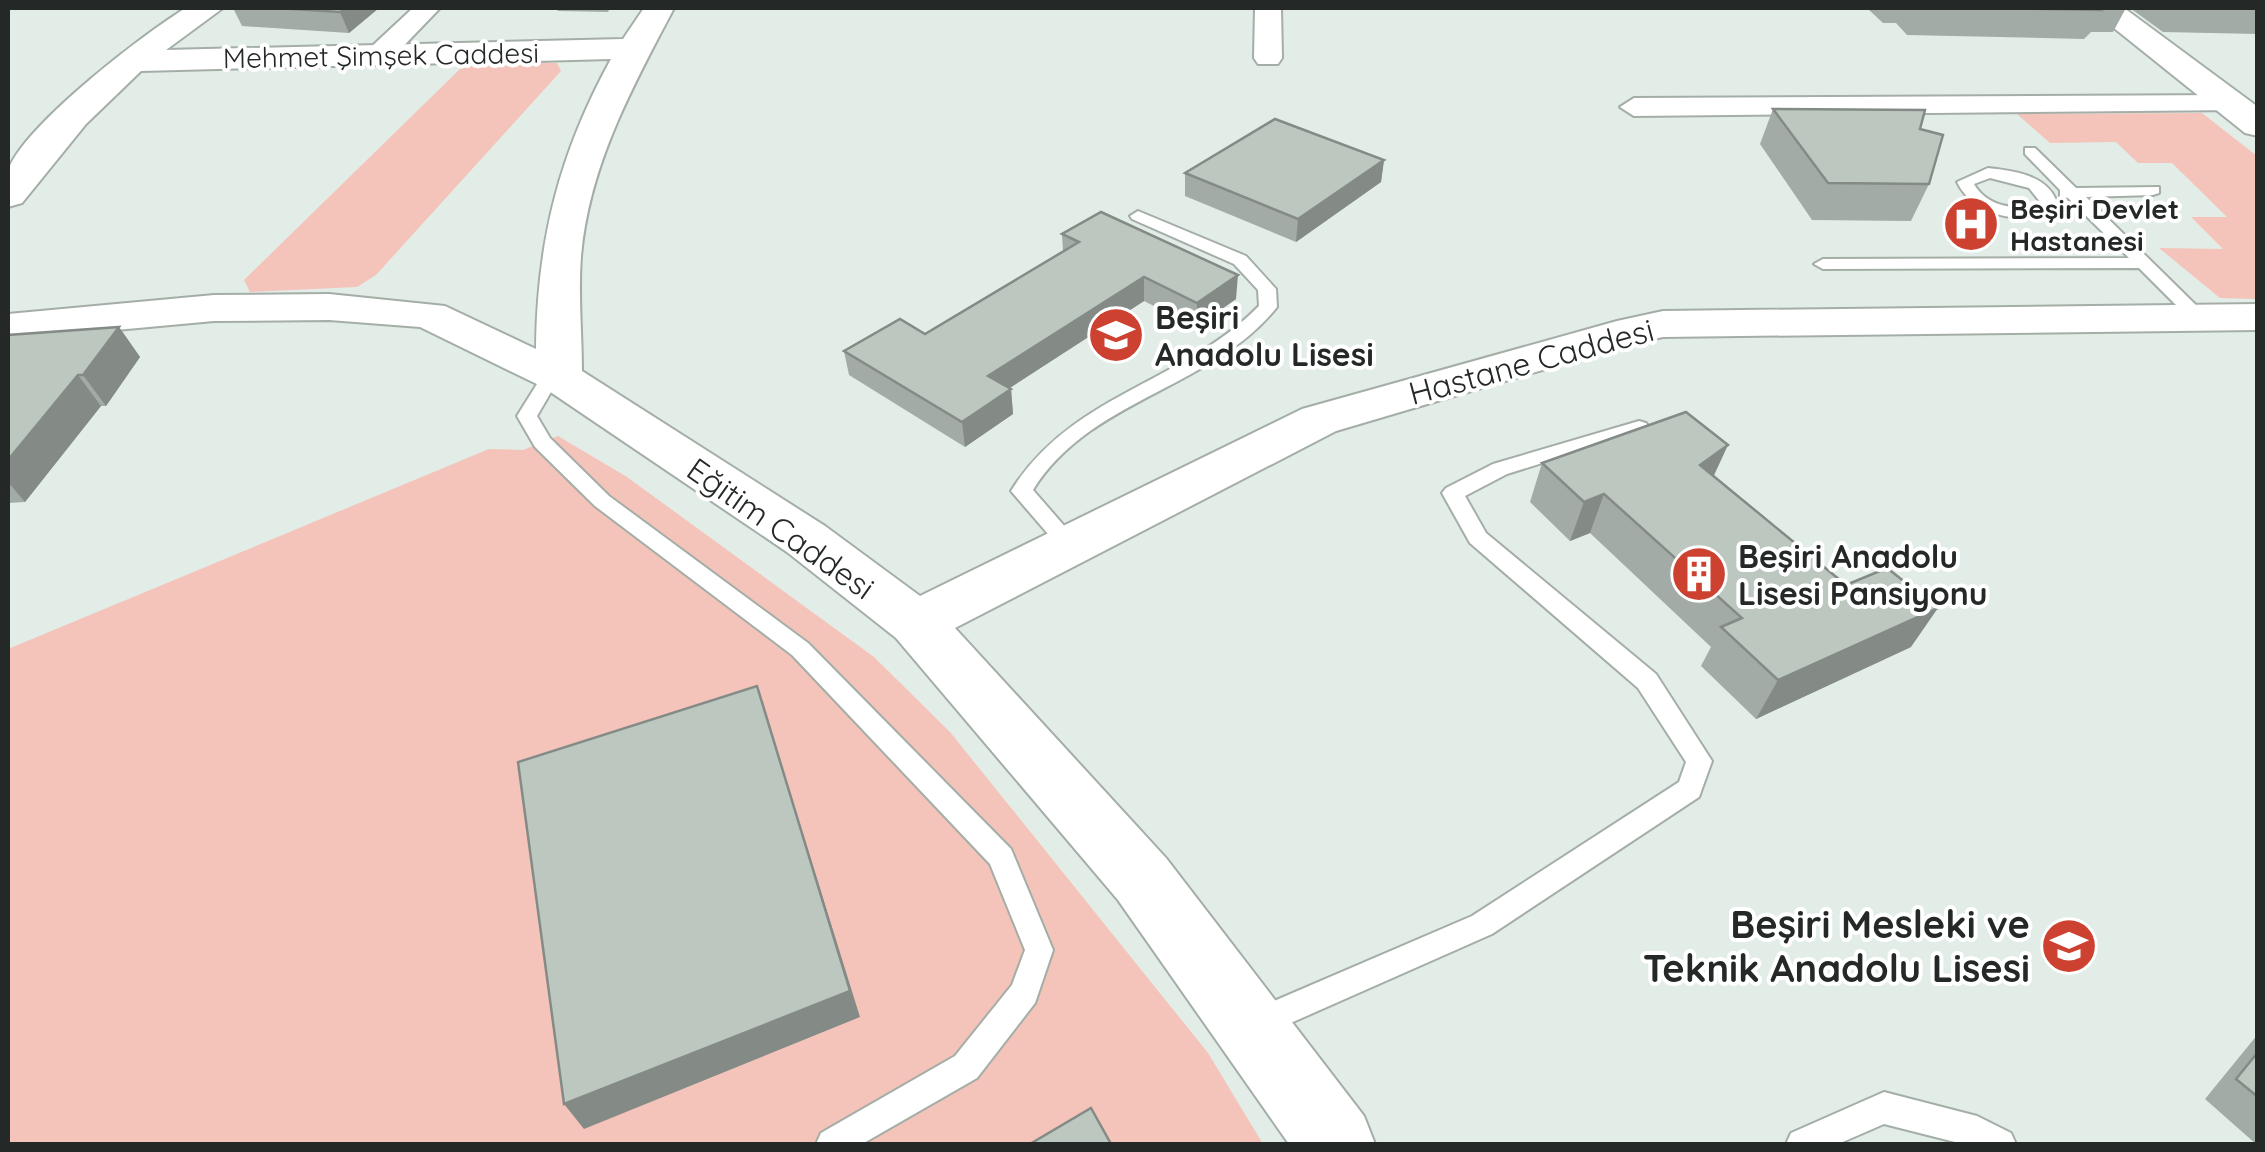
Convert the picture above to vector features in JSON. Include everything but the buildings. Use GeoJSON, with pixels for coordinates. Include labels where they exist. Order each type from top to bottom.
{"type":"FeatureCollection","features":[{"type":"Feature","properties":{"kind":"street"},"geometry":{"type":"LineString","coordinates":[[20,126],[95,52],[172,8]]}},
{"type":"Feature","properties":{"kind":"street"},"geometry":{"type":"LineString","coordinates":[[8,195],[28,167],[133,61],[206,8]]}},
{"type":"Feature","properties":{"kind":"street"},"geometry":{"type":"LineString","coordinates":[[379,55],[427,8]]}},
{"type":"Feature","properties":{"kind":"street"},"geometry":{"type":"LineString","coordinates":[[559,377],[563,242],[604,103],[630,49],[659,8]]}},
{"type":"Feature","properties":{"kind":"street"},"geometry":{"type":"LineString","coordinates":[[1268,8],[1268,58]]}},
{"type":"Feature","properties":{"kind":"street"},"geometry":{"type":"LineString","coordinates":[[2105,8],[2258,126]]}},
{"type":"Feature","properties":{"kind":"street","name":"Mehmet Şimşek Caddesi"},"geometry":{"type":"LineString","coordinates":[[133,61],[630,49]]}},
{"type":"Feature","properties":{"kind":"street"},"geometry":{"type":"LineString","coordinates":[[1634,107],[2230,104]]}},
{"type":"Feature","properties":{"kind":"street","name":"Eğitim Caddesi"},"geometry":{"type":"LineString","coordinates":[[8,327],[214,308],[330,307],[429,315],[559,377],[806,539],[916,623],[1142,880],[1336,1144]]}},
{"type":"Feature","properties":{"kind":"street","name":"Hastane Caddesi"},"geometry":{"type":"LineString","coordinates":[[916,623],[1320,420],[1663,324],[2258,317]]}},
{"type":"Feature","properties":{"kind":"lane"},"geometry":{"type":"LineString","coordinates":[[2030,150],[2199,318]]}},
{"type":"Feature","properties":{"kind":"lane"},"geometry":{"type":"LineString","coordinates":[[2047,193],[2050,205],[2044,210],[2007,210],[1980,201],[1966,182],[1977,174],[2001,174],[2028,181],[2047,193],[2153,190]]}},
{"type":"Feature","properties":{"kind":"lane"},"geometry":{"type":"LineString","coordinates":[[1069,544],[1022,491],[1033,468],[1100,415],[1237,337],[1268,308],[1267,289],[1240,260],[1138,216]]}},
{"type":"Feature","properties":{"kind":"lane"},"geometry":{"type":"LineString","coordinates":[[1823,264],[2140,262]]}},
{"type":"Feature","properties":{"kind":"lane"},"geometry":{"type":"LineString","coordinates":[[559,377],[544,388],[527,416],[542,442],[602,501],[813,663],[1001,857],[1039,950],[1024,993],[966,1067],[832,1144]]}},
{"type":"Feature","properties":{"kind":"lane"},"geometry":{"type":"LineString","coordinates":[[1249,1026],[1482,925],[1690,789],[1699,762],[1647,681],[1478,538],[1453,493],[1500,470],[1640,428]]}},
{"type":"Feature","properties":{"kind":"lane"},"geometry":{"type":"LineString","coordinates":[[1802,1144],[1884,1108],[1976,1132],[2000,1144]]}},
{"type":"Feature","properties":{"kind":"shaded area"},"geometry":{"type":"Polygon","coordinates":[[[481,63],[557,63],[561,71],[376,275],[357,287],[250,292],[244,280],[461,68],[481,63]]]}},
{"type":"Feature","properties":{"kind":"shaded area"},"geometry":{"type":"Polygon","coordinates":[[[2202,113],[2257,156],[2257,299],[2220,298],[2159,248],[2223,249],[2191,217],[2227,217],[2172,163],[2138,163],[2116,142],[2050,143],[2017,114],[2202,113]]]}},
{"type":"Feature","properties":{"kind":"shaded area"},"geometry":{"type":"Polygon","coordinates":[[[558,436],[627,477],[874,657],[950,732],[1208,1053],[1263,1144],[8,1144],[8,649],[489,449],[523,450],[558,436]]]}},
{"type":"Feature","properties":{"kind":"place","name":"Beşiri Devlet Hastanesi"},"geometry":{"type":"Point","coordinates":[1971,224]}},
{"type":"Feature","properties":{"kind":"place","name":"Beşiri Anadolu Lisesi"},"geometry":{"type":"Point","coordinates":[1116,335]}},
{"type":"Feature","properties":{"kind":"place","name":"Beşiri Anadolu Lisesi Pansiyonu"},"geometry":{"type":"Point","coordinates":[1699,574]}},
{"type":"Feature","properties":{"kind":"place","name":"Beşiri Mesleki ve Teknik Anadolu Lisesi"},"geometry":{"type":"Point","coordinates":[2069,946]}}]}
